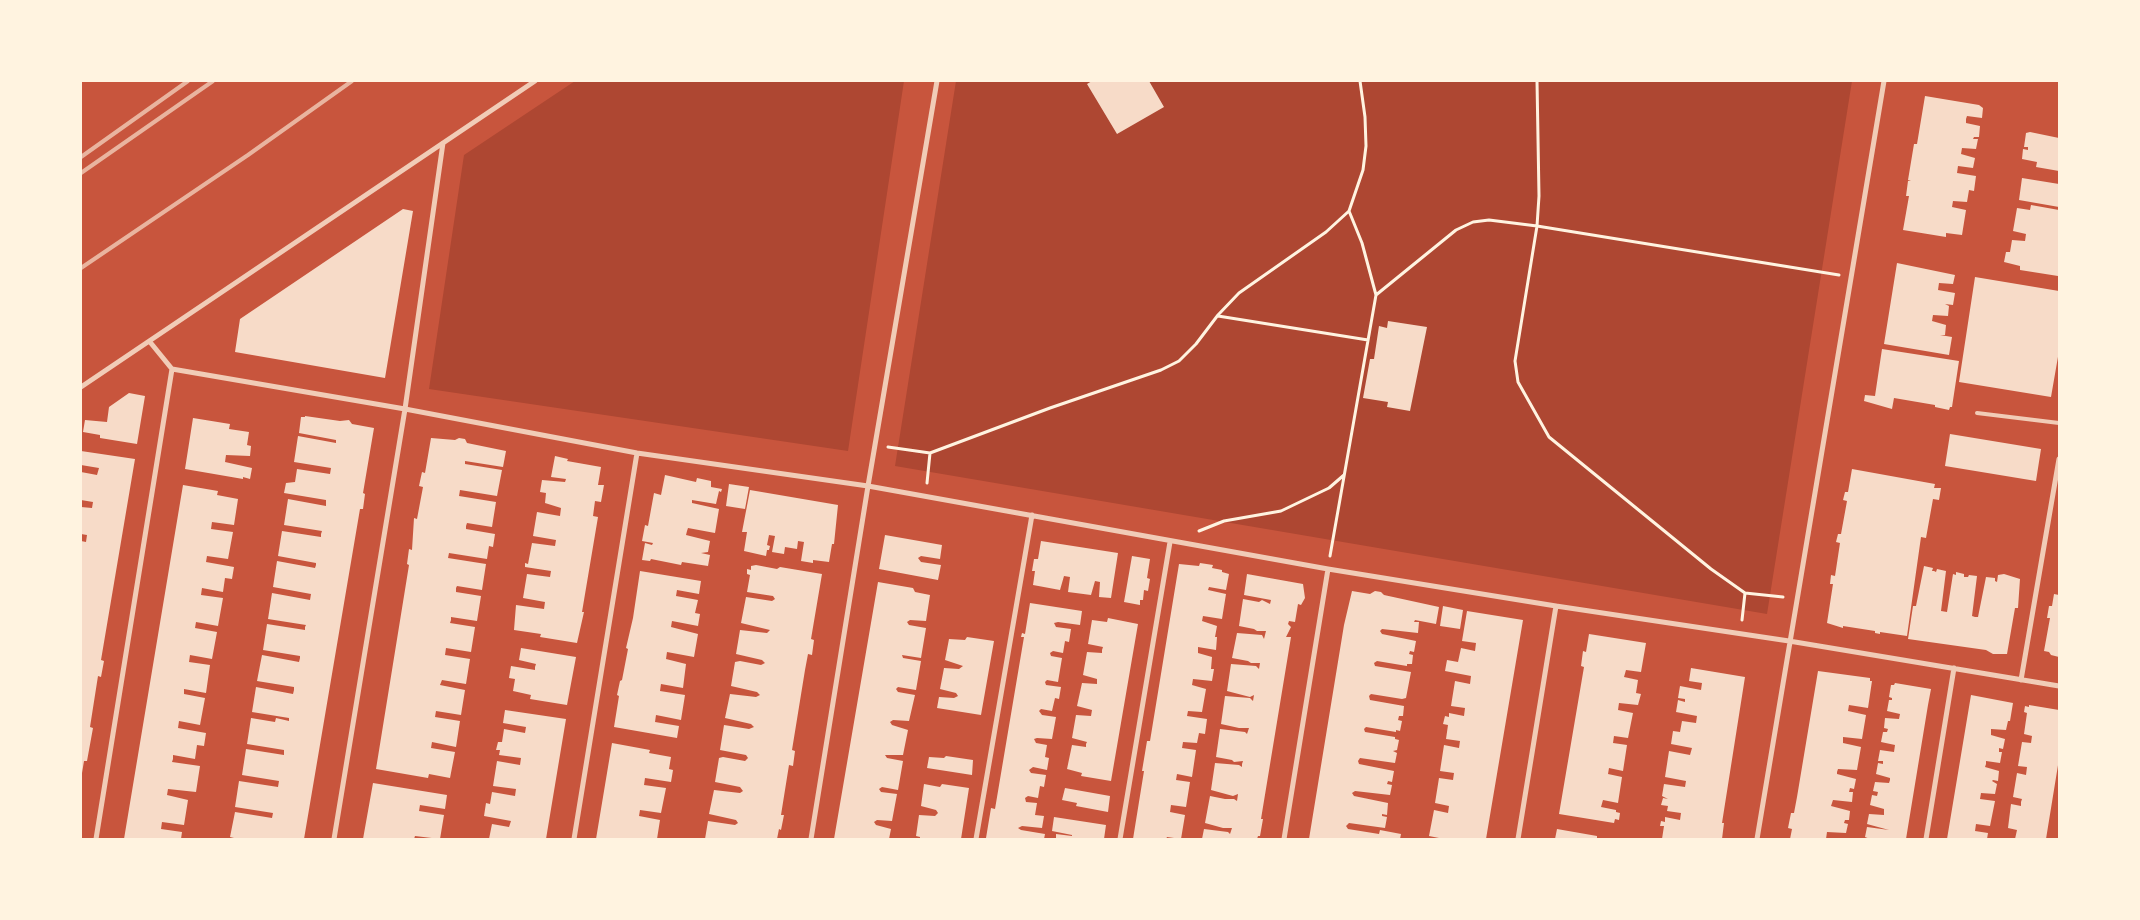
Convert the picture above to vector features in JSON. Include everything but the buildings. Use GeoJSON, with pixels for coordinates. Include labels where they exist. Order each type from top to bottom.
{"type":"FeatureCollection","features":[{"type":"Feature","properties":{"kind":"street"},"geometry":{"type":"LineString","coordinates":[[81,387],[535,81]]}},
{"type":"Feature","properties":{"kind":"street"},"geometry":{"type":"LineString","coordinates":[[811,839],[868,486],[937,81]]}},
{"type":"Feature","properties":{"kind":"street"},"geometry":{"type":"LineString","coordinates":[[1757,839],[1884,81]]}},
{"type":"Feature","properties":{"kind":"street"},"geometry":{"type":"LineString","coordinates":[[334,839],[404,409],[443,143]]}},
{"type":"Feature","properties":{"kind":"street"},"geometry":{"type":"LineString","coordinates":[[150,342],[172,369],[404,409],[637,453],[868,486],[1328,569],[1789,641],[2059,686]]}},
{"type":"Feature","properties":{"kind":"street"},"geometry":{"type":"LineString","coordinates":[[96,839],[172,369]]}},
{"type":"Feature","properties":{"kind":"street"},"geometry":{"type":"LineString","coordinates":[[574,839],[637,453]]}},
{"type":"Feature","properties":{"kind":"street"},"geometry":{"type":"LineString","coordinates":[[2021,680],[2059,459]]}},
{"type":"Feature","properties":{"kind":"street"},"geometry":{"type":"LineString","coordinates":[[976,839],[1032,515]]}},
{"type":"Feature","properties":{"kind":"street"},"geometry":{"type":"LineString","coordinates":[[1120,839],[1170,542]]}},
{"type":"Feature","properties":{"kind":"street"},"geometry":{"type":"LineString","coordinates":[[1284,839],[1328,569]]}},
{"type":"Feature","properties":{"kind":"street"},"geometry":{"type":"LineString","coordinates":[[1518,839],[1556,606]]}},
{"type":"Feature","properties":{"kind":"street"},"geometry":{"type":"LineString","coordinates":[[1926,839],[1954,668]]}},
{"type":"Feature","properties":{"kind":"lane"},"geometry":{"type":"LineString","coordinates":[[1977,413],[2059,423]]}},
{"type":"Feature","properties":{"kind":"path"},"geometry":{"type":"LineString","coordinates":[[875,445],[930,453],[1050,408],[1160,370],[1179,361],[1239,293],[1326,232],[1349,211],[1363,170],[1366,146],[1360,81]]}},
{"type":"Feature","properties":{"kind":"path"},"geometry":{"type":"LineString","coordinates":[[1537,81],[1539,196],[1537,226],[1516,361],[1518,382],[1549,436],[1711,569],[1745,593],[1796,599]]}},
{"type":"Feature","properties":{"kind":"path"},"geometry":{"type":"LineString","coordinates":[[1328,569],[1376,295],[1362,243],[1349,211]]}},
{"type":"Feature","properties":{"kind":"path"},"geometry":{"type":"LineString","coordinates":[[1376,295],[1456,230],[1473,222],[1489,220],[1851,276]]}},
{"type":"Feature","properties":{"kind":"path"},"geometry":{"type":"LineString","coordinates":[[1218,316],[1368,340]]}},
{"type":"Feature","properties":{"kind":"path"},"geometry":{"type":"LineString","coordinates":[[925,496],[930,453]]}},
{"type":"Feature","properties":{"kind":"path"},"geometry":{"type":"LineString","coordinates":[[1197,531],[1224,521],[1281,511],[1329,488],[1344,475]]}},
{"type":"Feature","properties":{"kind":"path"},"geometry":{"type":"LineString","coordinates":[[1741,634],[1745,593]]}},
{"type":"Feature","properties":{"kind":"shaded area"},"geometry":{"type":"Polygon","coordinates":[[[575,81],[904,81],[848,451],[429,389],[464,155],[575,81]]]}},
{"type":"Feature","properties":{"kind":"shaded area"},"geometry":{"type":"Polygon","coordinates":[[[956,81],[1852,81],[1767,614],[895,466],[956,81]]]}},
{"type":"Feature","properties":{"kind":"railway"},"geometry":{"type":"LineString","coordinates":[[81,157],[188,81]]}},
{"type":"Feature","properties":{"kind":"railway"},"geometry":{"type":"LineString","coordinates":[[81,173],[213,81]]}},
{"type":"Feature","properties":{"kind":"railway"},"geometry":{"type":"LineString","coordinates":[[81,268],[248,155],[352,81]]}}]}
